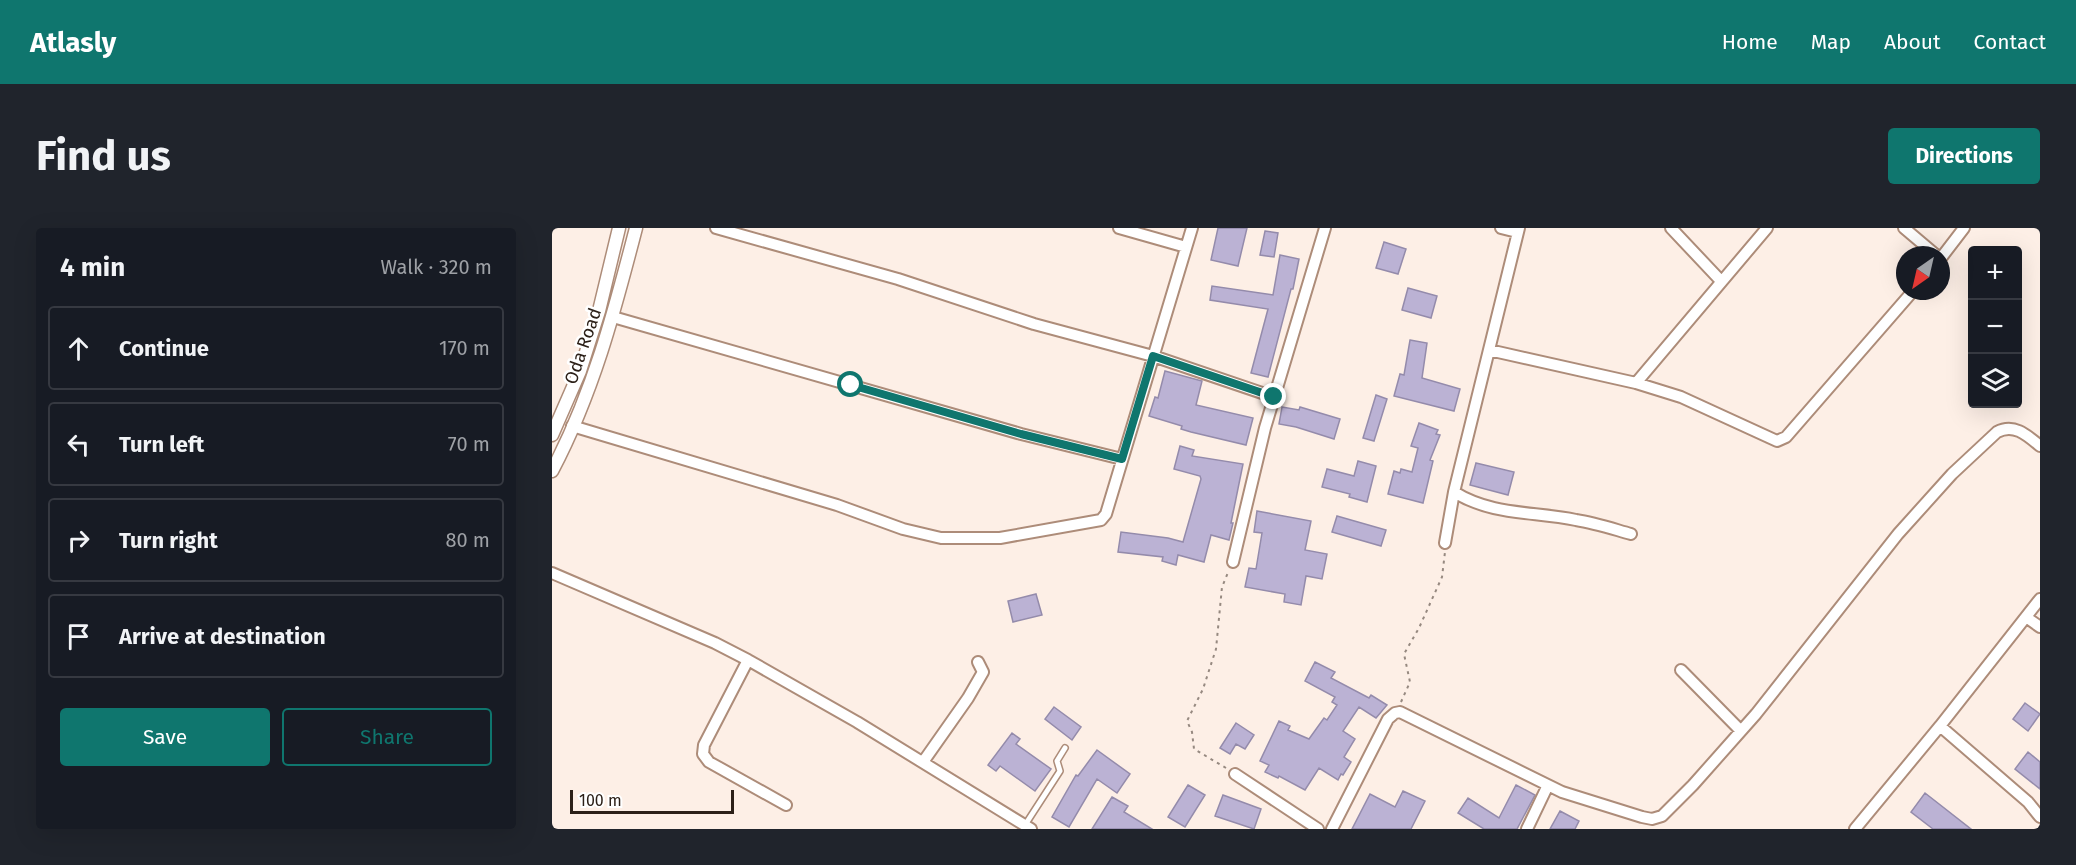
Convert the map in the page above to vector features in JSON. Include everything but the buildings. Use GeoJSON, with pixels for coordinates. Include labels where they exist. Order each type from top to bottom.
{"type":"FeatureCollection","features":[{"type":"Feature","properties":{"kind":"street","name":"Oda Road"},"geometry":{"type":"LineString","coordinates":[[552,435],[580,371],[599,311],[619,228]]}},
{"type":"Feature","properties":{"kind":"street","name":"Oda Road"},"geometry":{"type":"LineString","coordinates":[[552,471],[595,374],[613,317],[636,228]]}},
{"type":"Feature","properties":{"kind":"street"},"geometry":{"type":"LineString","coordinates":[[716,228],[898,279],[1034,324],[1153,356],[1274,397]]}},
{"type":"Feature","properties":{"kind":"street"},"geometry":{"type":"LineString","coordinates":[[1119,228],[1186,247]]}},
{"type":"Feature","properties":{"kind":"street"},"geometry":{"type":"LineString","coordinates":[[572,426],[837,505],[903,529],[941,538],[1000,538],[1101,520],[1106,514],[1192,228]]}},
{"type":"Feature","properties":{"kind":"street"},"geometry":{"type":"LineString","coordinates":[[1233,562],[1274,397],[1325,228]]}},
{"type":"Feature","properties":{"kind":"street"},"geometry":{"type":"LineString","coordinates":[[1445,543],[1454,492],[1518,230],[1502,228]]}},
{"type":"Feature","properties":{"kind":"street"},"geometry":{"type":"LineString","coordinates":[[1671,228],[1721,281]]}},
{"type":"Feature","properties":{"kind":"street"},"geometry":{"type":"LineString","coordinates":[[1636,383],[1767,228]]}},
{"type":"Feature","properties":{"kind":"street"},"geometry":{"type":"LineString","coordinates":[[1904,228],[1925,246]]}},
{"type":"Feature","properties":{"kind":"street"},"geometry":{"type":"LineString","coordinates":[[1950,246],[1964,228]]}},
{"type":"Feature","properties":{"kind":"street"},"geometry":{"type":"LineString","coordinates":[[1489,350],[1636,383],[1681,397],[1777,441],[1786,437],[1905,300]]}},
{"type":"Feature","properties":{"kind":"street"},"geometry":{"type":"LineString","coordinates":[[613,317],[1021,434],[1122,459]]}},
{"type":"Feature","properties":{"kind":"street"},"geometry":{"type":"LineString","coordinates":[[1332,829],[1388,719],[1400,712],[1562,792],[1642,817],[1652,819],[1662,816],[1741,731],[1898,534],[1952,474],[1997,432],[2006,428],[2017,429],[2040,446]]}},
{"type":"Feature","properties":{"kind":"street"},"geometry":{"type":"LineString","coordinates":[[1454,492],[1471,502],[1494,509],[1576,519],[1631,534]]}},
{"type":"Feature","properties":{"kind":"street"},"geometry":{"type":"LineString","coordinates":[[552,573],[716,643],[748,660],[857,722],[1028,827]]}},
{"type":"Feature","properties":{"kind":"street"},"geometry":{"type":"LineString","coordinates":[[1855,829],[2040,599]]}},
{"type":"Feature","properties":{"kind":"street"},"geometry":{"type":"LineString","coordinates":[[2026,617],[2040,627]]}},
{"type":"Feature","properties":{"kind":"street"},"geometry":{"type":"LineString","coordinates":[[748,660],[704,745],[703,754],[709,762],[786,805]]}},
{"type":"Feature","properties":{"kind":"street"},"geometry":{"type":"LineString","coordinates":[[923,762],[968,698],[983,672],[978,662]]}},
{"type":"Feature","properties":{"kind":"street"},"geometry":{"type":"LineString","coordinates":[[1682,670],[1741,731]]}},
{"type":"Feature","properties":{"kind":"street"},"geometry":{"type":"LineString","coordinates":[[1940,726],[2028,802],[2040,817]]}},
{"type":"Feature","properties":{"kind":"street"},"geometry":{"type":"LineString","coordinates":[[1235,774],[1318,829]]}},
{"type":"Feature","properties":{"kind":"street"},"geometry":{"type":"LineString","coordinates":[[1527,829],[1548,785]]}},
{"type":"Feature","properties":{"kind":"lane"},"geometry":{"type":"LineString","coordinates":[[1028,827],[1060,771],[1058,760],[1065,748]]}},
{"type":"Feature","properties":{"kind":"path"},"geometry":{"type":"LineString","coordinates":[[1395,713],[1410,682],[1404,654],[1419,628],[1442,577],[1445,543]]}},
{"type":"Feature","properties":{"kind":"path"},"geometry":{"type":"LineString","coordinates":[[1233,562],[1222,587],[1216,649],[1209,674],[1187,721],[1194,740],[1194,749],[1235,774]]}},
{"type":"Feature","properties":{"kind":"route"},"geometry":{"type":"LineString","coordinates":[[851,385],[1021,434],[1122,459],[1153,356],[1274,397]]}}]}
